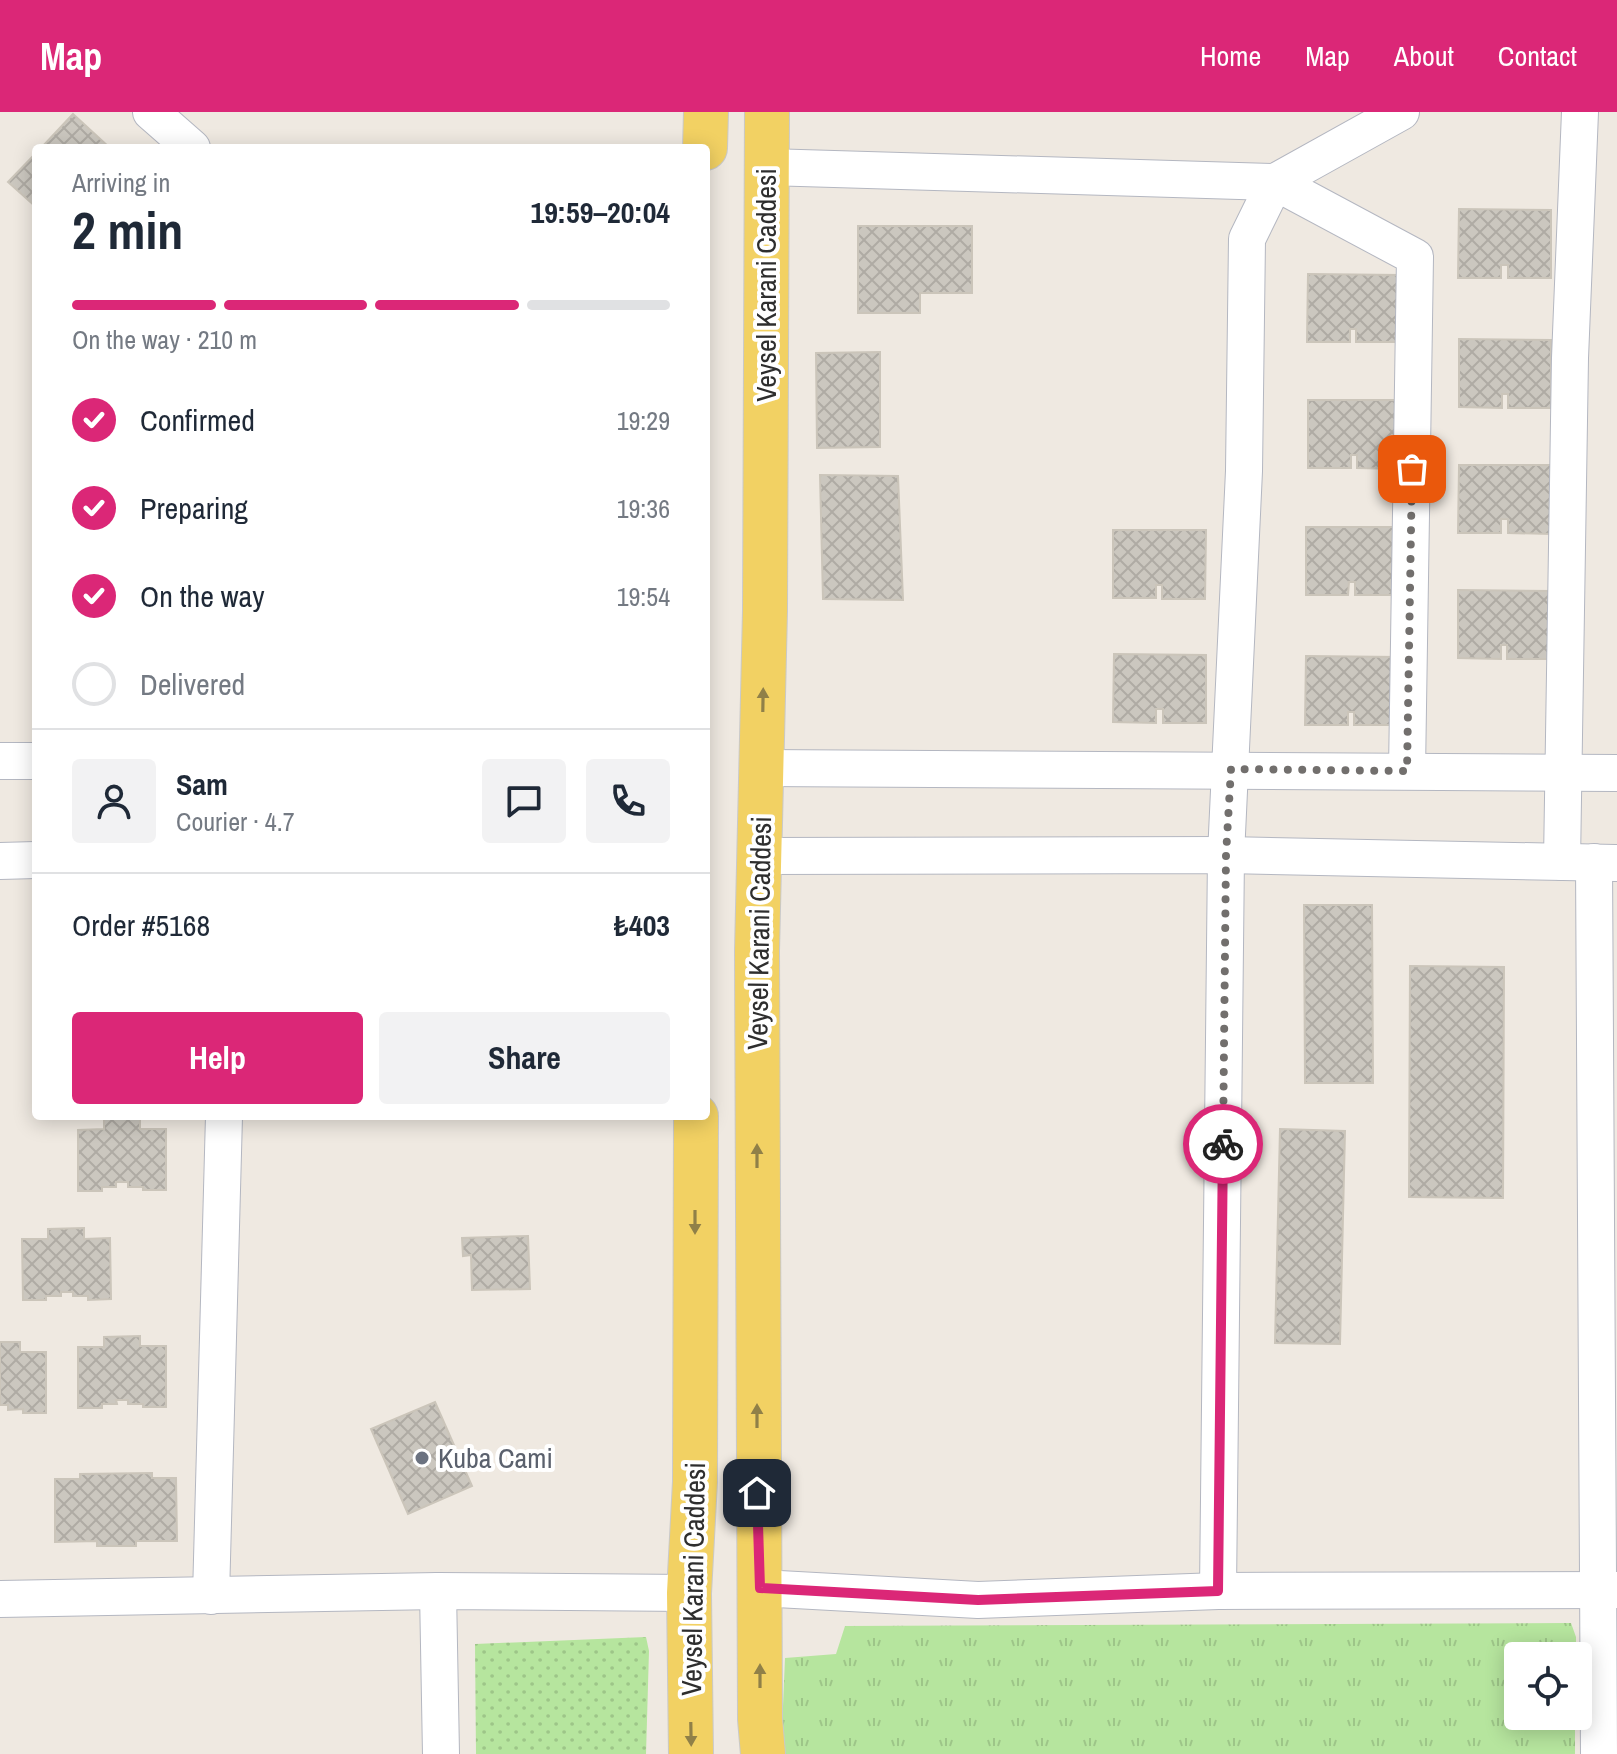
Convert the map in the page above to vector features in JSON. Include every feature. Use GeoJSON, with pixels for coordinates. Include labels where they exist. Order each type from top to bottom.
{"type":"FeatureCollection","features":[{"type":"Feature","properties":{"kind":"main road"},"geometry":{"type":"LineString","coordinates":[[705,144],[706,112]]}},
{"type":"Feature","properties":{"kind":"main road","name":"Veysel Karani Caddesi"},"geometry":{"type":"LineString","coordinates":[[763,1754],[757,1493],[759,856],[765,595],[767,112]]}},
{"type":"Feature","properties":{"kind":"main road","name":"Veysel Karani Caddesi"},"geometry":{"type":"LineString","coordinates":[[691,1754],[689,1593],[695,1482],[696,1120]]}},
{"type":"Feature","properties":{"kind":"street"},"geometry":{"type":"LineString","coordinates":[[151,112],[187,144]]}},
{"type":"Feature","properties":{"kind":"street"},"geometry":{"type":"LineString","coordinates":[[1218,1591],[1226,855],[1244,471],[1247,239],[1275,182],[1401,112]]}},
{"type":"Feature","properties":{"kind":"street"},"geometry":{"type":"LineString","coordinates":[[1580,112],[1570,358],[1565,772],[1591,862],[1608,1590],[1599,1754]]}},
{"type":"Feature","properties":{"kind":"street"},"geometry":{"type":"LineString","coordinates":[[767,167],[1275,182],[1415,257],[1407,771]]}},
{"type":"Feature","properties":{"kind":"street"},"geometry":{"type":"LineString","coordinates":[[0,761],[32,761]]}},
{"type":"Feature","properties":{"kind":"street"},"geometry":{"type":"LineString","coordinates":[[761,768],[1617,773]]}},
{"type":"Feature","properties":{"kind":"street"},"geometry":{"type":"LineString","coordinates":[[759,856],[1226,855],[1591,862]]}},
{"type":"Feature","properties":{"kind":"street"},"geometry":{"type":"LineString","coordinates":[[0,861],[32,860]]}},
{"type":"Feature","properties":{"kind":"street"},"geometry":{"type":"LineString","coordinates":[[211,1596],[224,1120]]}},
{"type":"Feature","properties":{"kind":"street"},"geometry":{"type":"LineString","coordinates":[[760,1588],[978,1600],[1218,1591],[1608,1590]]}},
{"type":"Feature","properties":{"kind":"street"},"geometry":{"type":"LineString","coordinates":[[438,1591],[441,1754]]}},
{"type":"Feature","properties":{"kind":"street"},"geometry":{"type":"LineString","coordinates":[[0,1599],[438,1591],[689,1593]]}},
{"type":"Feature","properties":{"kind":"green space"},"geometry":{"type":"Polygon","coordinates":[[[1571,1623],[1576,1642],[1504,1642],[1504,1730],[1575,1730],[1575,1754],[781,1754],[785,1658],[836,1654],[845,1626],[1571,1623]]]}},
{"type":"Feature","properties":{"kind":"green space"},"geometry":{"type":"Polygon","coordinates":[[[646,1637],[649,1651],[646,1754],[476,1754],[475,1644],[646,1637]]]}},
{"type":"Feature","properties":{"kind":"building"},"geometry":{"type":"Polygon","coordinates":[[[73,114],[106,144],[45,144],[73,114]]]}},
{"type":"Feature","properties":{"kind":"building"},"geometry":{"type":"Polygon","coordinates":[[[32,157],[32,203],[8,182],[32,157]]]}},
{"type":"Feature","properties":{"kind":"building"},"geometry":{"type":"Polygon","coordinates":[[[1459,209],[1551,210],[1551,278],[1508,278],[1508,265],[1501,265],[1501,278],[1458,278],[1459,209]]]}},
{"type":"Feature","properties":{"kind":"building"},"geometry":{"type":"Polygon","coordinates":[[[858,226],[972,226],[972,293],[920,293],[920,313],[858,313],[858,226]]]}},
{"type":"Feature","properties":{"kind":"building"},"geometry":{"type":"Polygon","coordinates":[[[1308,274],[1400,275],[1399,342],[1356,342],[1356,329],[1350,329],[1350,342],[1307,342],[1308,274]]]}},
{"type":"Feature","properties":{"kind":"building"},"geometry":{"type":"Polygon","coordinates":[[[1459,339],[1551,340],[1551,408],[1508,408],[1508,394],[1502,394],[1502,408],[1459,407],[1459,339]]]}},
{"type":"Feature","properties":{"kind":"building"},"geometry":{"type":"Polygon","coordinates":[[[880,352],[880,447],[817,448],[816,353],[880,352]]]}},
{"type":"Feature","properties":{"kind":"building"},"geometry":{"type":"Polygon","coordinates":[[[1308,400],[1400,400],[1400,469],[1357,468],[1357,455],[1351,455],[1351,468],[1308,468],[1308,400]]]}},
{"type":"Feature","properties":{"kind":"building"},"geometry":{"type":"Polygon","coordinates":[[[1459,465],[1551,465],[1551,534],[1508,533],[1508,519],[1501,519],[1501,533],[1458,533],[1459,465]]]}},
{"type":"Feature","properties":{"kind":"building"},"geometry":{"type":"Polygon","coordinates":[[[820,475],[898,476],[903,600],[823,599],[820,475]]]}},
{"type":"Feature","properties":{"kind":"building"},"geometry":{"type":"Polygon","coordinates":[[[1306,527],[1398,527],[1398,595],[1355,595],[1355,582],[1349,582],[1348,595],[1306,595],[1306,527]]]}},
{"type":"Feature","properties":{"kind":"building"},"geometry":{"type":"Polygon","coordinates":[[[1113,530],[1206,530],[1205,599],[1162,599],[1162,585],[1156,585],[1156,598],[1113,598],[1113,530]]]}},
{"type":"Feature","properties":{"kind":"building"},"geometry":{"type":"Polygon","coordinates":[[[1458,590],[1551,591],[1550,659],[1507,659],[1507,645],[1501,645],[1501,659],[1458,658],[1458,590]]]}},
{"type":"Feature","properties":{"kind":"building"},"geometry":{"type":"Polygon","coordinates":[[[1114,654],[1206,655],[1206,723],[1163,723],[1163,709],[1156,709],[1156,723],[1113,722],[1114,654]]]}},
{"type":"Feature","properties":{"kind":"building"},"geometry":{"type":"Polygon","coordinates":[[[1306,656],[1398,657],[1397,725],[1354,725],[1354,712],[1348,712],[1348,725],[1305,725],[1306,656]]]}},
{"type":"Feature","properties":{"kind":"building"},"geometry":{"type":"Polygon","coordinates":[[[1304,905],[1372,905],[1373,1083],[1305,1083],[1304,905]]]}},
{"type":"Feature","properties":{"kind":"building"},"geometry":{"type":"Polygon","coordinates":[[[1410,966],[1504,967],[1503,1198],[1409,1197],[1410,966]]]}},
{"type":"Feature","properties":{"kind":"building"},"geometry":{"type":"Polygon","coordinates":[[[104,1120],[140,1120],[140,1129],[166,1129],[166,1190],[143,1190],[143,1187],[128,1187],[128,1182],[116,1182],[116,1187],[102,1187],[102,1191],[78,1191],[78,1130],[104,1129],[104,1120]]]}},
{"type":"Feature","properties":{"kind":"building"},"geometry":{"type":"Polygon","coordinates":[[[1280,1129],[1345,1131],[1340,1344],[1275,1343],[1280,1129]]]}},
{"type":"Feature","properties":{"kind":"building"},"geometry":{"type":"Polygon","coordinates":[[[84,1228],[84,1239],[110,1238],[111,1299],[88,1300],[88,1296],[61,1292],[61,1296],[46,1296],[46,1300],[23,1300],[22,1239],[48,1239],[48,1229],[84,1228]]]}},
{"type":"Feature","properties":{"kind":"building"},"geometry":{"type":"Polygon","coordinates":[[[528,1236],[530,1289],[472,1290],[471,1255],[463,1256],[462,1238],[528,1236]]]}},
{"type":"Feature","properties":{"kind":"building"},"geometry":{"type":"Polygon","coordinates":[[[140,1336],[140,1346],[166,1346],[166,1407],[143,1407],[143,1404],[128,1404],[128,1400],[116,1400],[117,1404],[102,1404],[102,1408],[78,1408],[78,1347],[104,1347],[104,1337],[140,1336]]]}},
{"type":"Feature","properties":{"kind":"building"},"geometry":{"type":"Polygon","coordinates":[[[0,1342],[20,1342],[20,1352],[46,1352],[46,1413],[23,1413],[23,1409],[8,1410],[8,1405],[0,1405],[0,1342]]]}},
{"type":"Feature","properties":{"kind":"building","name":"Kuba Cami"},"geometry":{"type":"Polygon","coordinates":[[[435,1402],[472,1486],[408,1514],[371,1429],[435,1402]]]}},
{"type":"Feature","properties":{"kind":"building"},"geometry":{"type":"Polygon","coordinates":[[[152,1473],[152,1478],[176,1478],[177,1541],[136,1541],[136,1546],[97,1546],[97,1541],[55,1542],[55,1479],[80,1479],[80,1474],[152,1473]]]}},
{"type":"Feature","properties":{"kind":"way so far"},"geometry":{"type":"LineString","coordinates":[[1223,1144],[1226,855],[1231,769],[1407,771],[1412,469]]}},
{"type":"Feature","properties":{"kind":"place","name":"Kuba Cami"},"geometry":{"type":"Point","coordinates":[422,1458]}},
{"type":"Feature","properties":{"kind":"route"},"geometry":{"type":"LineString","coordinates":[[757,1493],[760,1588],[978,1600],[1218,1591],[1223,1144]]}}]}
